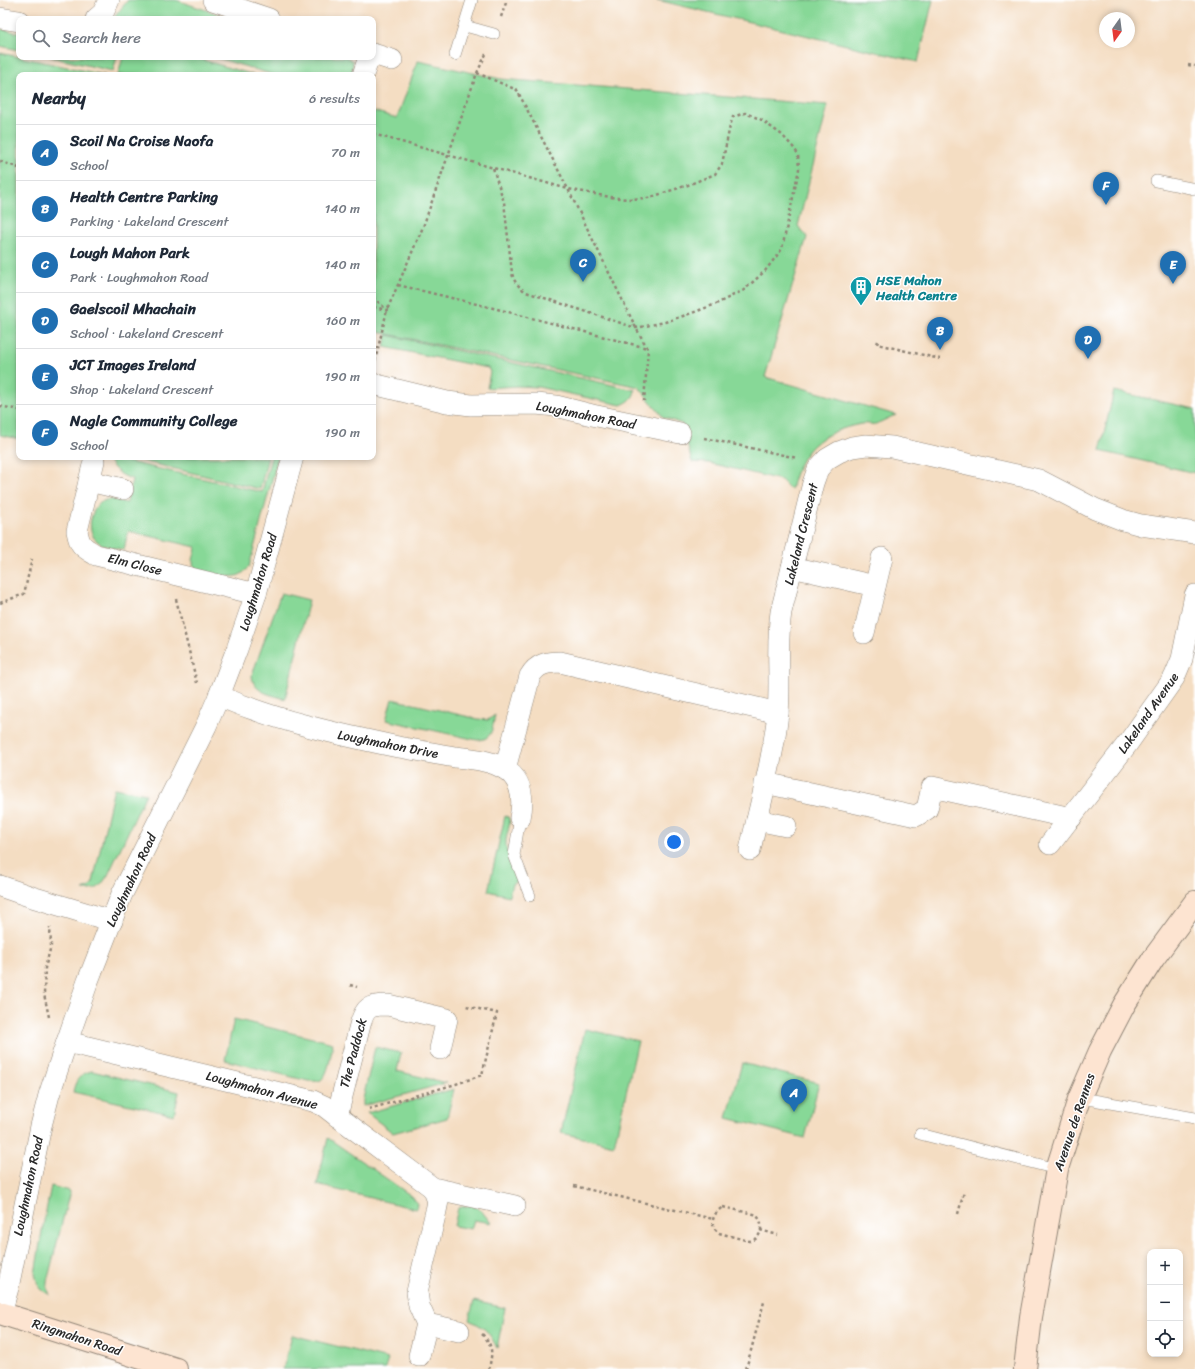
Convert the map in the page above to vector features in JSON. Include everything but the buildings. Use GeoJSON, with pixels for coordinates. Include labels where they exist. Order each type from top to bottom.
{"type":"FeatureCollection","features":[{"type":"Feature","properties":{"kind":"street"},"geometry":{"type":"LineString","coordinates":[[100,16],[103,13],[109,0]]}},
{"type":"Feature","properties":{"kind":"street"},"geometry":{"type":"LineString","coordinates":[[213,0],[260,16]]}},
{"type":"Feature","properties":{"kind":"street"},"geometry":{"type":"LineString","coordinates":[[0,18],[16,21]]}},
{"type":"Feature","properties":{"kind":"street"},"geometry":{"type":"LineString","coordinates":[[376,55],[392,60]]}},
{"type":"Feature","properties":{"kind":"street"},"geometry":{"type":"LineString","coordinates":[[364,72],[368,60]]}},
{"type":"Feature","properties":{"kind":"street","name":"Loughmahon Road"},"geometry":{"type":"LineString","coordinates":[[376,385],[447,402],[471,405],[536,404],[556,406],[680,434]]}},
{"type":"Feature","properties":{"kind":"street","name":"Lakeland Crescent"},"geometry":{"type":"LineString","coordinates":[[750,850],[765,783],[778,713],[780,674],[778,630],[781,612],[813,483],[818,469],[827,459],[852,447],[866,445],[892,447],[1039,480],[1095,509],[1123,520],[1141,525],[1195,533]]}},
{"type":"Feature","properties":{"kind":"street","name":"Loughmahon Road"},"geometry":{"type":"LineString","coordinates":[[0,1313],[8,1288],[45,1107],[67,1042],[88,981],[122,894],[206,726],[237,650],[256,594],[292,460]]}},
{"type":"Feature","properties":{"kind":"street","name":"Elm Close"},"geometry":{"type":"LineString","coordinates":[[94,461],[77,531],[79,542],[85,549],[96,555],[256,594]]}},
{"type":"Feature","properties":{"kind":"street"},"geometry":{"type":"LineString","coordinates":[[89,481],[123,489]]}},
{"type":"Feature","properties":{"kind":"street"},"geometry":{"type":"LineString","coordinates":[[864,633],[882,558]]}},
{"type":"Feature","properties":{"kind":"street"},"geometry":{"type":"LineString","coordinates":[[792,567],[875,586]]}},
{"type":"Feature","properties":{"kind":"street","name":"Lakeland Avenue"},"geometry":{"type":"LineString","coordinates":[[1050,844],[1164,694],[1176,674],[1182,659],[1195,595]]}},
{"type":"Feature","properties":{"kind":"street"},"geometry":{"type":"LineString","coordinates":[[505,769],[530,676],[534,669],[550,662],[560,662],[637,679],[778,713]]}},
{"type":"Feature","properties":{"kind":"street","name":"Loughmahon Drive"},"geometry":{"type":"LineString","coordinates":[[219,696],[273,717],[315,729],[398,746],[489,762],[505,769],[520,785],[522,797],[520,818]]}},
{"type":"Feature","properties":{"kind":"street"},"geometry":{"type":"LineString","coordinates":[[765,783],[916,816],[927,809],[932,787],[1071,818]]}},
{"type":"Feature","properties":{"kind":"street"},"geometry":{"type":"LineString","coordinates":[[757,820],[786,826]]}},
{"type":"Feature","properties":{"kind":"street"},"geometry":{"type":"LineString","coordinates":[[0,886],[32,897],[88,912],[112,921]]}},
{"type":"Feature","properties":{"kind":"street","name":"Avenue de Rennes"},"geometry":{"type":"LineString","coordinates":[[1025,1369],[1031,1317],[1057,1169],[1079,1099],[1100,1051],[1124,1005],[1153,959],[1195,902]]}},
{"type":"Feature","properties":{"kind":"street","name":"The Paddock"},"geometry":{"type":"LineString","coordinates":[[337,1116],[363,1015],[370,1007],[388,1005],[447,1020],[440,1049]]}},
{"type":"Feature","properties":{"kind":"street","name":"Loughmahon Avenue"},"geometry":{"type":"LineString","coordinates":[[67,1042],[313,1101],[324,1106],[433,1188]]}},
{"type":"Feature","properties":{"kind":"street"},"geometry":{"type":"LineString","coordinates":[[433,1188],[515,1206]]}},
{"type":"Feature","properties":{"kind":"street"},"geometry":{"type":"LineString","coordinates":[[419,1356],[427,1324],[419,1306],[417,1292],[438,1201],[433,1188]]}},
{"type":"Feature","properties":{"kind":"street","name":"Ringmahon Road"},"geometry":{"type":"LineString","coordinates":[[0,1313],[176,1369]]}},
{"type":"Feature","properties":{"kind":"street"},"geometry":{"type":"LineString","coordinates":[[427,1324],[469,1331]]}},
{"type":"Feature","properties":{"kind":"lane"},"geometry":{"type":"LineString","coordinates":[[455,55],[472,0]]}},
{"type":"Feature","properties":{"kind":"lane"},"geometry":{"type":"LineString","coordinates":[[465,26],[494,34]]}},
{"type":"Feature","properties":{"kind":"lane"},"geometry":{"type":"LineString","coordinates":[[1156,181],[1195,189]]}},
{"type":"Feature","properties":{"kind":"lane"},"geometry":{"type":"LineString","coordinates":[[520,818],[514,855],[530,896]]}},
{"type":"Feature","properties":{"kind":"lane"},"geometry":{"type":"LineString","coordinates":[[1079,1099],[1093,1100],[1195,1118]]}},
{"type":"Feature","properties":{"kind":"lane"},"geometry":{"type":"LineString","coordinates":[[920,1134],[1057,1169]]}},
{"type":"Feature","properties":{"kind":"path"},"geometry":{"type":"LineString","coordinates":[[376,359],[387,310],[423,227],[477,73],[507,0]]}},
{"type":"Feature","properties":{"kind":"path"},"geometry":{"type":"LineString","coordinates":[[1188,65],[1195,66]]}},
{"type":"Feature","properties":{"kind":"path"},"geometry":{"type":"LineString","coordinates":[[477,73],[517,90],[568,189],[636,328],[648,349],[641,425]]}},
{"type":"Feature","properties":{"kind":"path"},"geometry":{"type":"LineString","coordinates":[[376,135],[568,189],[627,199],[648,198],[715,174],[722,164],[733,117],[745,112],[760,119],[782,135],[798,154],[800,169],[782,249],[765,271],[744,290],[716,304],[665,322],[636,328],[526,292],[518,287],[512,273],[504,202],[493,168]]}},
{"type":"Feature","properties":{"kind":"path"},"geometry":{"type":"LineString","coordinates":[[0,162],[16,167]]}},
{"type":"Feature","properties":{"kind":"path"},"geometry":{"type":"LineString","coordinates":[[398,285],[493,308],[648,349]]}},
{"type":"Feature","properties":{"kind":"path"},"geometry":{"type":"LineString","coordinates":[[376,300],[387,310]]}},
{"type":"Feature","properties":{"kind":"path"},"geometry":{"type":"LineString","coordinates":[[376,308],[387,310]]}},
{"type":"Feature","properties":{"kind":"path"},"geometry":{"type":"LineString","coordinates":[[878,341],[877,344],[940,359]]}},
{"type":"Feature","properties":{"kind":"path"},"geometry":{"type":"LineString","coordinates":[[0,406],[16,409]]}},
{"type":"Feature","properties":{"kind":"path"},"geometry":{"type":"LineString","coordinates":[[680,434],[798,458]]}},
{"type":"Feature","properties":{"kind":"path"},"geometry":{"type":"LineString","coordinates":[[0,604],[24,594],[32,559]]}},
{"type":"Feature","properties":{"kind":"path"},"geometry":{"type":"LineString","coordinates":[[174,593],[198,685]]}},
{"type":"Feature","properties":{"kind":"path"},"geometry":{"type":"LineString","coordinates":[[49,922],[51,946],[45,968],[44,994],[49,1017]]}},
{"type":"Feature","properties":{"kind":"path"},"geometry":{"type":"LineString","coordinates":[[574,1186],[713,1219]]}},
{"type":"Feature","properties":{"kind":"path"},"geometry":{"type":"LineString","coordinates":[[958,1214],[964,1192]]}},
{"type":"Feature","properties":{"kind":"path"},"geometry":{"type":"LineString","coordinates":[[723,1207],[728,1207],[759,1216],[761,1220],[760,1230],[756,1239],[749,1241],[719,1233],[712,1224],[715,1213],[723,1207]]}},
{"type":"Feature","properties":{"kind":"path"},"geometry":{"type":"LineString","coordinates":[[760,1230],[778,1235]]}},
{"type":"Feature","properties":{"kind":"path"},"geometry":{"type":"LineString","coordinates":[[746,1369],[764,1302]]}},
{"type":"Feature","properties":{"kind":"path"},"geometry":{"type":"LineString","coordinates":[[469,1331],[487,1339],[492,1352],[488,1369]]}},
{"type":"Feature","properties":{"kind":"green space"},"geometry":{"type":"Polygon","coordinates":[[[128,0],[176,0],[224,16],[115,16],[128,0]]]}},
{"type":"Feature","properties":{"kind":"green space"},"geometry":{"type":"Polygon","coordinates":[[[657,0],[933,0],[918,62],[657,0]]]}},
{"type":"Feature","properties":{"kind":"green space"},"geometry":{"type":"Polygon","coordinates":[[[0,29],[16,32],[16,49],[0,46],[0,29]]]}},
{"type":"Feature","properties":{"kind":"green space"},"geometry":{"type":"Polygon","coordinates":[[[0,53],[16,56],[16,60],[33,60],[91,72],[16,72],[16,438],[0,435],[0,53]]]}},
{"type":"Feature","properties":{"kind":"green space"},"geometry":{"type":"Polygon","coordinates":[[[64,60],[116,60],[113,71],[64,60]]]}},
{"type":"Feature","properties":{"kind":"green space"},"geometry":{"type":"Polygon","coordinates":[[[122,60],[203,60],[244,72],[119,72],[122,60]]]}},
{"type":"Feature","properties":{"kind":"green space"},"geometry":{"type":"Polygon","coordinates":[[[224,60],[353,61],[352,72],[264,72],[224,60]]]}},
{"type":"Feature","properties":{"kind":"green space"},"geometry":{"type":"Polygon","coordinates":[[[418,61],[501,79],[828,105],[798,226],[807,237],[765,377],[896,415],[876,424],[863,424],[847,427],[823,438],[806,454],[795,476],[791,490],[781,480],[709,463],[692,462],[682,424],[663,417],[639,387],[376,332],[376,112],[397,118],[418,61]]]}},
{"type":"Feature","properties":{"kind":"green space"},"geometry":{"type":"Polygon","coordinates":[[[387,335],[635,390],[634,395],[626,403],[621,405],[538,387],[517,386],[487,388],[490,372],[488,368],[384,347],[387,335]]]}},
{"type":"Feature","properties":{"kind":"green space"},"geometry":{"type":"Polygon","coordinates":[[[1114,391],[1195,409],[1195,473],[1100,451],[1114,391]]]}},
{"type":"Feature","properties":{"kind":"green space"},"geometry":{"type":"Polygon","coordinates":[[[109,460],[120,460],[262,492],[270,460],[277,460],[249,567],[242,574],[236,576],[227,576],[207,572],[196,568],[193,564],[196,547],[128,531],[124,550],[109,547],[98,542],[92,535],[91,529],[94,511],[101,502],[106,500],[127,503],[132,479],[123,476],[109,460]]]}},
{"type":"Feature","properties":{"kind":"green space"},"geometry":{"type":"Polygon","coordinates":[[[138,460],[267,460],[260,489],[138,460]]]}},
{"type":"Feature","properties":{"kind":"green space"},"geometry":{"type":"Polygon","coordinates":[[[281,593],[309,600],[285,699],[263,692],[255,686],[252,675],[281,593]]]}},
{"type":"Feature","properties":{"kind":"green space"},"geometry":{"type":"Polygon","coordinates":[[[392,699],[478,719],[488,720],[495,715],[492,729],[489,736],[477,740],[386,720],[392,699]]]}},
{"type":"Feature","properties":{"kind":"green space"},"geometry":{"type":"Polygon","coordinates":[[[114,788],[146,794],[103,883],[95,889],[83,890],[90,887],[93,882],[114,788]]]}},
{"type":"Feature","properties":{"kind":"green space"},"geometry":{"type":"Polygon","coordinates":[[[505,816],[510,818],[506,840],[507,850],[519,881],[512,884],[509,896],[488,891],[505,816]]]}},
{"type":"Feature","properties":{"kind":"green space"},"geometry":{"type":"Polygon","coordinates":[[[234,1019],[333,1043],[328,1068],[324,1077],[318,1081],[308,1081],[225,1060],[234,1019]]]}},
{"type":"Feature","properties":{"kind":"green space"},"geometry":{"type":"Polygon","coordinates":[[[585,1029],[638,1041],[614,1145],[561,1133],[585,1029]]]}},
{"type":"Feature","properties":{"kind":"green space"},"geometry":{"type":"Polygon","coordinates":[[[375,1047],[401,1053],[397,1071],[446,1083],[363,1106],[363,1099],[375,1047]]]}},
{"type":"Feature","properties":{"kind":"green space"},"geometry":{"type":"Polygon","coordinates":[[[742,1063],[819,1083],[805,1138],[727,1118],[742,1063]]]}},
{"type":"Feature","properties":{"kind":"green space"},"geometry":{"type":"Polygon","coordinates":[[[92,1071],[179,1092],[174,1115],[73,1092],[75,1084],[79,1078],[85,1073],[92,1071]]]}},
{"type":"Feature","properties":{"kind":"green space"},"geometry":{"type":"Polygon","coordinates":[[[454,1089],[447,1118],[393,1133],[367,1113],[454,1089]]]}},
{"type":"Feature","properties":{"kind":"green space"},"geometry":{"type":"Polygon","coordinates":[[[328,1138],[413,1197],[417,1204],[416,1209],[317,1185],[328,1138]]]}},
{"type":"Feature","properties":{"kind":"green space"},"geometry":{"type":"Polygon","coordinates":[[[51,1186],[70,1191],[47,1282],[50,1295],[42,1290],[38,1285],[35,1274],[51,1186]]]}},
{"type":"Feature","properties":{"kind":"green space"},"geometry":{"type":"Polygon","coordinates":[[[471,1205],[480,1209],[491,1223],[474,1220],[471,1229],[454,1226],[458,1208],[471,1205]]]}},
{"type":"Feature","properties":{"kind":"green space"},"geometry":{"type":"Polygon","coordinates":[[[474,1301],[505,1308],[497,1348],[492,1338],[486,1331],[479,1325],[469,1320],[474,1301]]]}},
{"type":"Feature","properties":{"kind":"green space"},"geometry":{"type":"Polygon","coordinates":[[[292,1335],[388,1359],[385,1369],[283,1369],[292,1335]]]}},
{"type":"Feature","properties":{"kind":"place","name":"Nagle Community College"},"geometry":{"type":"Point","coordinates":[1106,205]}},
{"type":"Feature","properties":{"kind":"place","name":"Lough Mahon Park"},"geometry":{"type":"Point","coordinates":[583,282]}},
{"type":"Feature","properties":{"kind":"place","name":"JCT Images Ireland"},"geometry":{"type":"Point","coordinates":[1173,284]}},
{"type":"Feature","properties":{"kind":"place","name":"HSE Mahon Health Centre"},"geometry":{"type":"Point","coordinates":[861,306]}},
{"type":"Feature","properties":{"kind":"place","name":"Health Centre Parking"},"geometry":{"type":"Point","coordinates":[940,350]}},
{"type":"Feature","properties":{"kind":"place","name":"Gaelscoil Mhachain"},"geometry":{"type":"Point","coordinates":[1088,359]}},
{"type":"Feature","properties":{"kind":"place","name":"Scoil Na Croise Naofa"},"geometry":{"type":"Point","coordinates":[794,1112]}}]}
